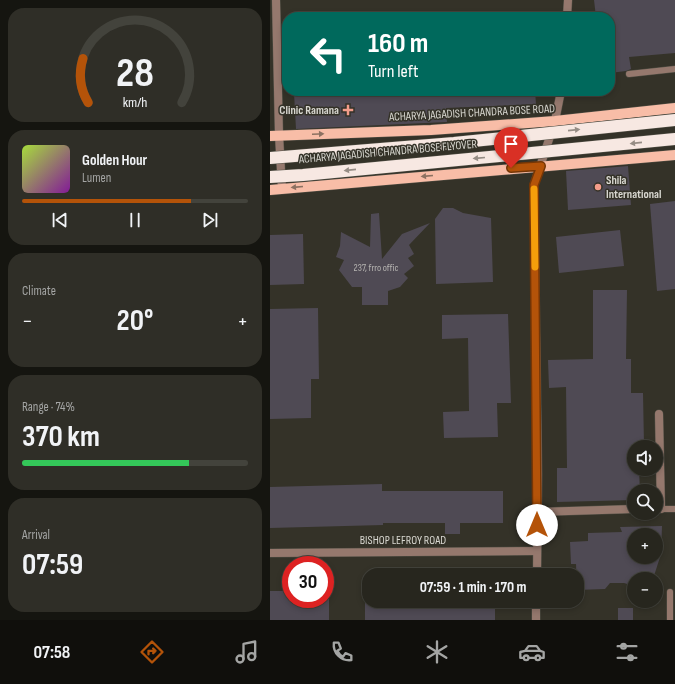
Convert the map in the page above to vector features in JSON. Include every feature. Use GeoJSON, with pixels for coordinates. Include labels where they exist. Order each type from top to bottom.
{"type":"FeatureCollection","features":[{"type":"Feature","properties":{"kind":"highway","name":"ACHARYA JAGADISH CHANDRA BOSE FLYOVER"},"geometry":{"type":"LineString","coordinates":[[270,158],[454,143],[675,120]]}},
{"type":"Feature","properties":{"kind":"highway","name":"ACHARYA JAGADISH CHANDRA BOSE FLYOVER"},"geometry":{"type":"LineString","coordinates":[[270,177],[675,139]]}},
{"type":"Feature","properties":{"kind":"main road","name":"ACHARYA JAGADISH CHANDRA BOSE ROAD"},"geometry":{"type":"LineString","coordinates":[[274,136],[431,130],[555,121],[675,108]]}},
{"type":"Feature","properties":{"kind":"main road"},"geometry":{"type":"LineString","coordinates":[[270,190],[675,155]]}},
{"type":"Feature","properties":{"kind":"street"},"geometry":{"type":"LineString","coordinates":[[567,12],[568,0]]}},
{"type":"Feature","properties":{"kind":"street"},"geometry":{"type":"LineString","coordinates":[[274,1],[274,136],[282,189]]}},
{"type":"Feature","properties":{"kind":"street"},"geometry":{"type":"LineString","coordinates":[[537,568],[534,185],[555,121],[560,96]]}},
{"type":"Feature","properties":{"kind":"street"},"geometry":{"type":"LineString","coordinates":[[658,414],[659,484]]}},
{"type":"Feature","properties":{"kind":"street"},"geometry":{"type":"LineString","coordinates":[[537,512],[627,509]]}},
{"type":"Feature","properties":{"kind":"street","name":"BISHOP LEFROY ROAD"},"geometry":{"type":"LineString","coordinates":[[270,553],[537,551]]}},
{"type":"Feature","properties":{"kind":"street"},"geometry":{"type":"LineString","coordinates":[[536,608],[536,620]]}},
{"type":"Feature","properties":{"kind":"lane"},"geometry":{"type":"LineString","coordinates":[[629,74],[675,69]]}},
{"type":"Feature","properties":{"kind":"lane"},"geometry":{"type":"LineString","coordinates":[[663,509],[675,509]]}},
{"type":"Feature","properties":{"kind":"lane"},"geometry":{"type":"LineString","coordinates":[[670,592],[670,620]]}},
{"type":"Feature","properties":{"kind":"building"},"geometry":{"type":"Polygon","coordinates":[[[594,0],[675,0],[675,53],[629,57],[631,69],[615,72],[615,12],[595,12],[594,0]]]}},
{"type":"Feature","properties":{"kind":"building"},"geometry":{"type":"Polygon","coordinates":[[[294,96],[535,96],[536,104],[446,108],[447,122],[296,129],[294,96]]]}},
{"type":"Feature","properties":{"kind":"building","name":"Shila International"},"geometry":{"type":"Polygon","coordinates":[[[628,166],[631,205],[568,210],[566,171],[628,166]]]}},
{"type":"Feature","properties":{"kind":"building"},"geometry":{"type":"Polygon","coordinates":[[[675,201],[675,289],[657,291],[650,204],[675,201]]]}},
{"type":"Feature","properties":{"kind":"building"},"geometry":{"type":"Polygon","coordinates":[[[443,208],[453,208],[463,213],[491,218],[493,282],[436,284],[435,219],[443,208]]]}},
{"type":"Feature","properties":{"kind":"building"},"geometry":{"type":"Polygon","coordinates":[[[379,213],[382,259],[402,234],[430,223],[409,245],[414,254],[408,258],[414,266],[404,274],[408,278],[400,287],[388,291],[388,305],[362,305],[362,287],[352,287],[339,270],[344,260],[336,257],[340,246],[341,232],[370,247],[371,214],[379,213]]]}},
{"type":"Feature","properties":{"kind":"building"},"geometry":{"type":"Polygon","coordinates":[[[620,230],[624,266],[559,273],[556,237],[620,230]]]}},
{"type":"Feature","properties":{"kind":"building"},"geometry":{"type":"Polygon","coordinates":[[[303,234],[304,284],[270,285],[270,235],[303,234]]]}},
{"type":"Feature","properties":{"kind":"building"},"geometry":{"type":"Polygon","coordinates":[[[593,290],[627,290],[626,359],[631,359],[631,393],[643,393],[644,440],[627,440],[627,476],[639,476],[640,484],[627,484],[627,500],[557,502],[557,468],[567,468],[566,387],[549,388],[548,360],[593,359],[593,290]]]}},
{"type":"Feature","properties":{"kind":"building"},"geometry":{"type":"Polygon","coordinates":[[[318,308],[319,379],[311,379],[311,418],[270,419],[270,309],[318,308]]]}},
{"type":"Feature","properties":{"kind":"building"},"geometry":{"type":"Polygon","coordinates":[[[508,314],[511,403],[497,403],[498,437],[444,438],[443,412],[469,411],[468,338],[442,339],[442,315],[508,314]]]}},
{"type":"Feature","properties":{"kind":"building"},"geometry":{"type":"Polygon","coordinates":[[[382,484],[382,491],[503,491],[503,523],[460,523],[460,534],[445,534],[445,523],[383,523],[383,525],[270,528],[270,487],[382,484]]]}},
{"type":"Feature","properties":{"kind":"building"},"geometry":{"type":"Polygon","coordinates":[[[662,526],[662,528],[627,528],[627,564],[658,564],[655,572],[627,572],[627,584],[610,583],[605,589],[584,590],[584,568],[576,568],[576,564],[571,564],[570,542],[588,541],[588,533],[622,532],[620,527],[662,526]]]}},
{"type":"Feature","properties":{"kind":"building"},"geometry":{"type":"Polygon","coordinates":[[[270,591],[282,591],[282,608],[329,608],[329,620],[270,620],[270,591]]]}},
{"type":"Feature","properties":{"kind":"building"},"geometry":{"type":"Polygon","coordinates":[[[365,608],[495,608],[495,620],[365,620],[365,608]]]}},
{"type":"Feature","properties":{"kind":"building"},"geometry":{"type":"Polygon","coordinates":[[[618,608],[633,608],[633,620],[618,620],[618,608]]]}},
{"type":"Feature","properties":{"kind":"slow traffic"},"geometry":{"type":"LineString","coordinates":[[534,189],[535,267]]}},
{"type":"Feature","properties":{"kind":"place","name":"Clinic Ramana"},"geometry":{"type":"Point","coordinates":[348,110]}},
{"type":"Feature","properties":{"kind":"place","name":"Shila International"},"geometry":{"type":"Point","coordinates":[598,187]}},
{"type":"Feature","properties":{"kind":"route"},"geometry":{"type":"LineString","coordinates":[[511,168],[541,166],[534,185],[538,459],[537,525]]}}]}
